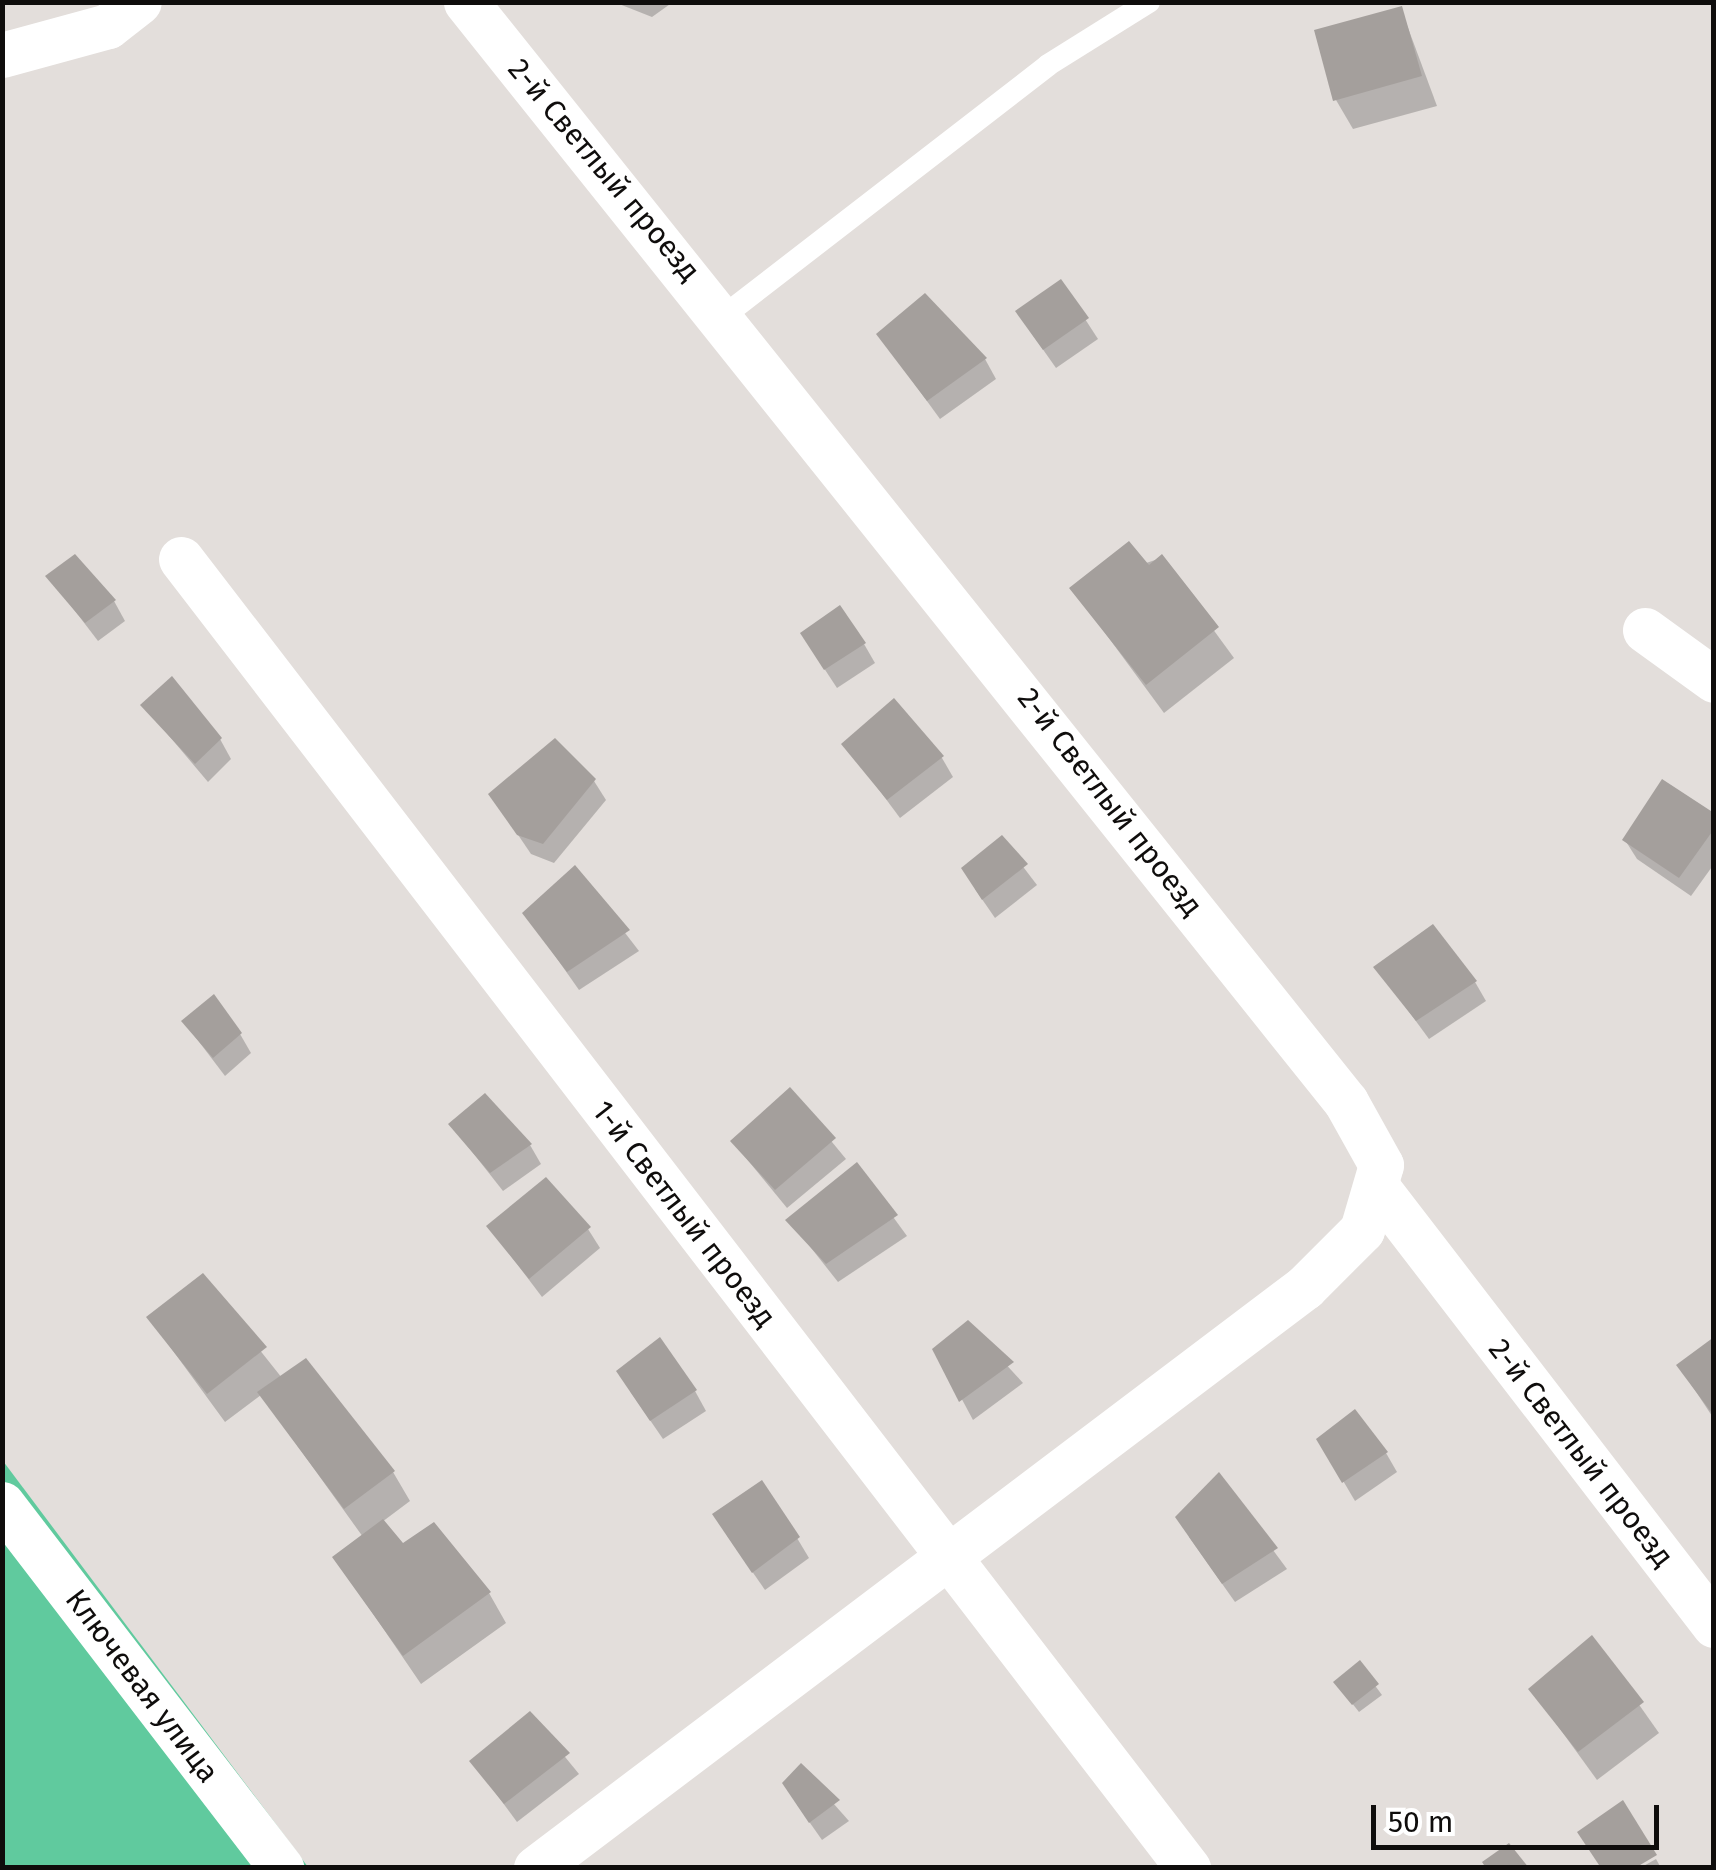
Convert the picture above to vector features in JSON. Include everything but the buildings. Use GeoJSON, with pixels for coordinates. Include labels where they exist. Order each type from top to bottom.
{"type":"FeatureCollection","features":[{"type":"Feature","properties":{"kind":"street"},"geometry":{"type":"LineString","coordinates":[[2,56],[108,26],[140,2]]}},
{"type":"Feature","properties":{"kind":"street","name":"2-й Светлый проезд"},"geometry":{"type":"LineString","coordinates":[[466,2],[725,316],[1346,1102],[1381,1165],[1380,1191],[1714,1625]]}},
{"type":"Feature","properties":{"kind":"street","name":"1-й Светлый проезд"},"geometry":{"type":"LineString","coordinates":[[180,560],[1188,1868]]}},
{"type":"Feature","properties":{"kind":"street"},"geometry":{"type":"LineString","coordinates":[[1645,630],[1714,680]]}},
{"type":"Feature","properties":{"kind":"street"},"geometry":{"type":"LineString","coordinates":[[536,1868],[1305,1287],[1348,1249],[1380,1191]]}},
{"type":"Feature","properties":{"kind":"street","name":"Ключевая улица"},"geometry":{"type":"LineString","coordinates":[[2,1504],[281,1868]]}},
{"type":"Feature","properties":{"kind":"lane"},"geometry":{"type":"LineString","coordinates":[[725,316],[1048,65],[1149,2]]}},
{"type":"Feature","properties":{"kind":"green space"},"geometry":{"type":"Polygon","coordinates":[[[3,1461],[308,1867],[3,1867],[3,1461]]]}}]}
